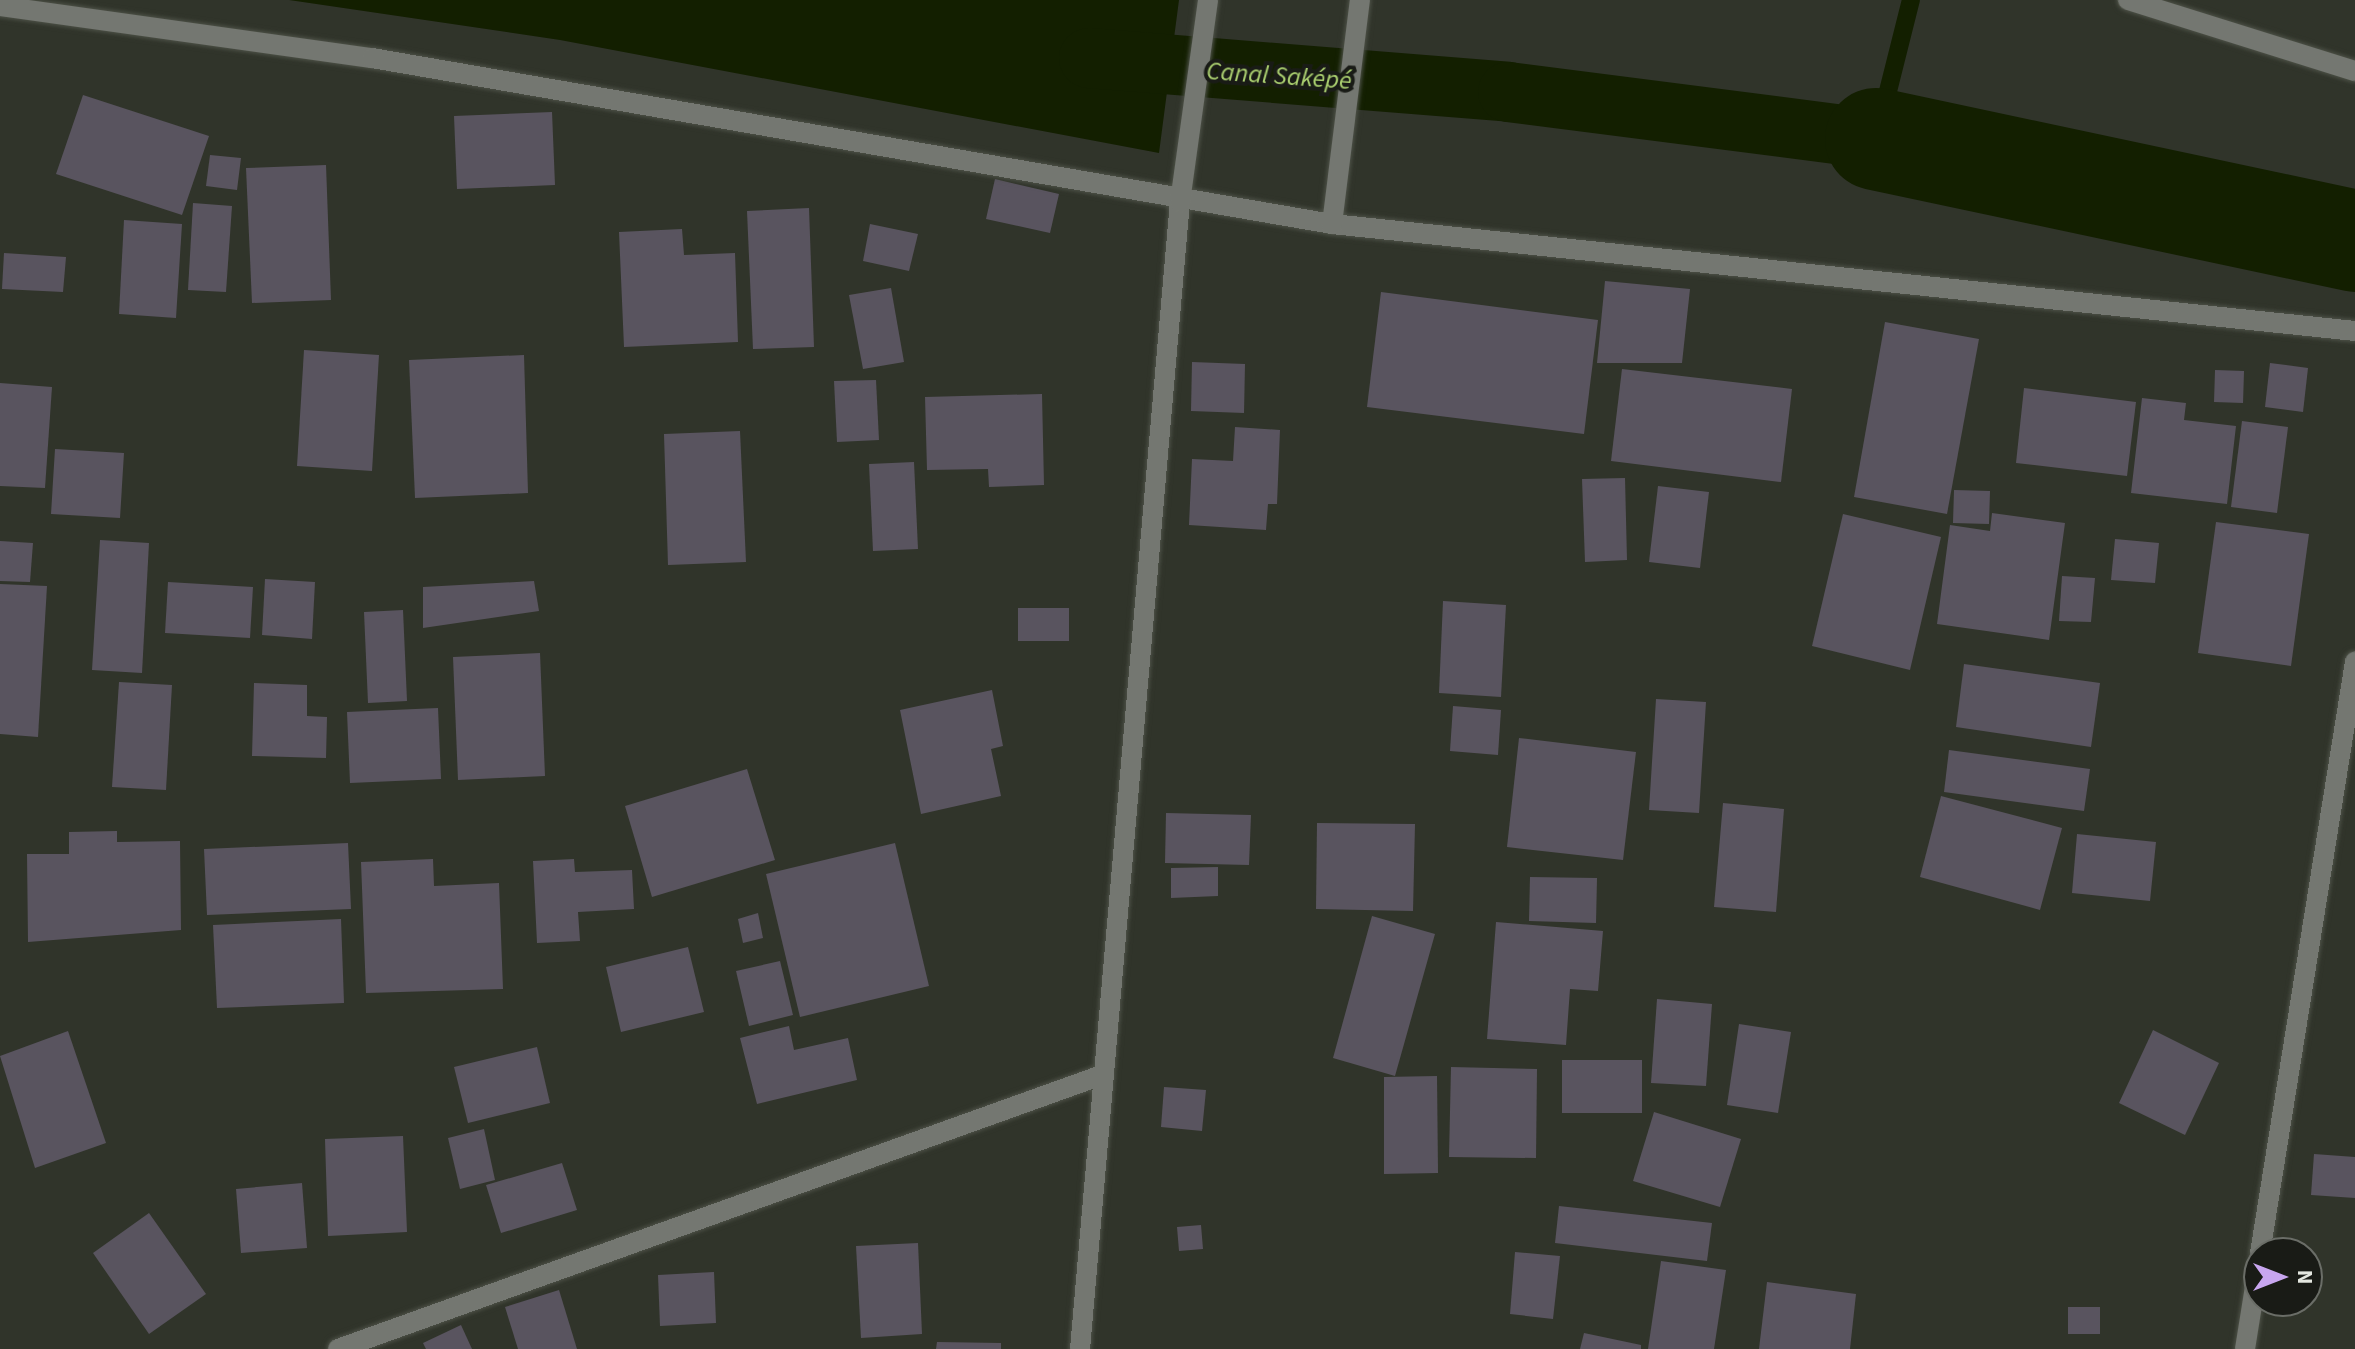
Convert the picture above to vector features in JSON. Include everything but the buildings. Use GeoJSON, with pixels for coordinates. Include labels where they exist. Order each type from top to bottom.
{"type":"FeatureCollection","features":[{"type":"Feature","properties":{"kind":"street"},"geometry":{"type":"LineString","coordinates":[[1080,1349],[1099,1076],[1180,202],[1208,0]]}},
{"type":"Feature","properties":{"kind":"street"},"geometry":{"type":"LineString","coordinates":[[1332,224],[1360,0]]}},
{"type":"Feature","properties":{"kind":"street"},"geometry":{"type":"LineString","coordinates":[[2128,0],[2355,71]]}},
{"type":"Feature","properties":{"kind":"street"},"geometry":{"type":"LineString","coordinates":[[0,6],[372,58],[1180,202],[1332,224],[2355,331]]}},
{"type":"Feature","properties":{"kind":"street"},"geometry":{"type":"LineString","coordinates":[[2263,1237],[2355,662]]}},
{"type":"Feature","properties":{"kind":"street"},"geometry":{"type":"LineString","coordinates":[[338,1349],[1099,1076]]}},
{"type":"Feature","properties":{"kind":"street"},"geometry":{"type":"LineString","coordinates":[[2245,1349],[2250,1317]]}},
{"type":"Feature","properties":{"kind":"shaded area"},"geometry":{"type":"Polygon","coordinates":[[[289,0],[1179,0],[1159,153],[560,40],[289,0]]]}},
{"type":"Feature","properties":{"kind":"waterway"},"geometry":{"type":"LineString","coordinates":[[1876,139],[1911,0]]}},
{"type":"Feature","properties":{"kind":"waterway","name":"Canal Saképé"},"geometry":{"type":"LineString","coordinates":[[1089,58],[1508,92],[1876,139]]}},
{"type":"Feature","properties":{"kind":"waterway"},"geometry":{"type":"LineString","coordinates":[[1876,139],[2355,241]]}}]}
